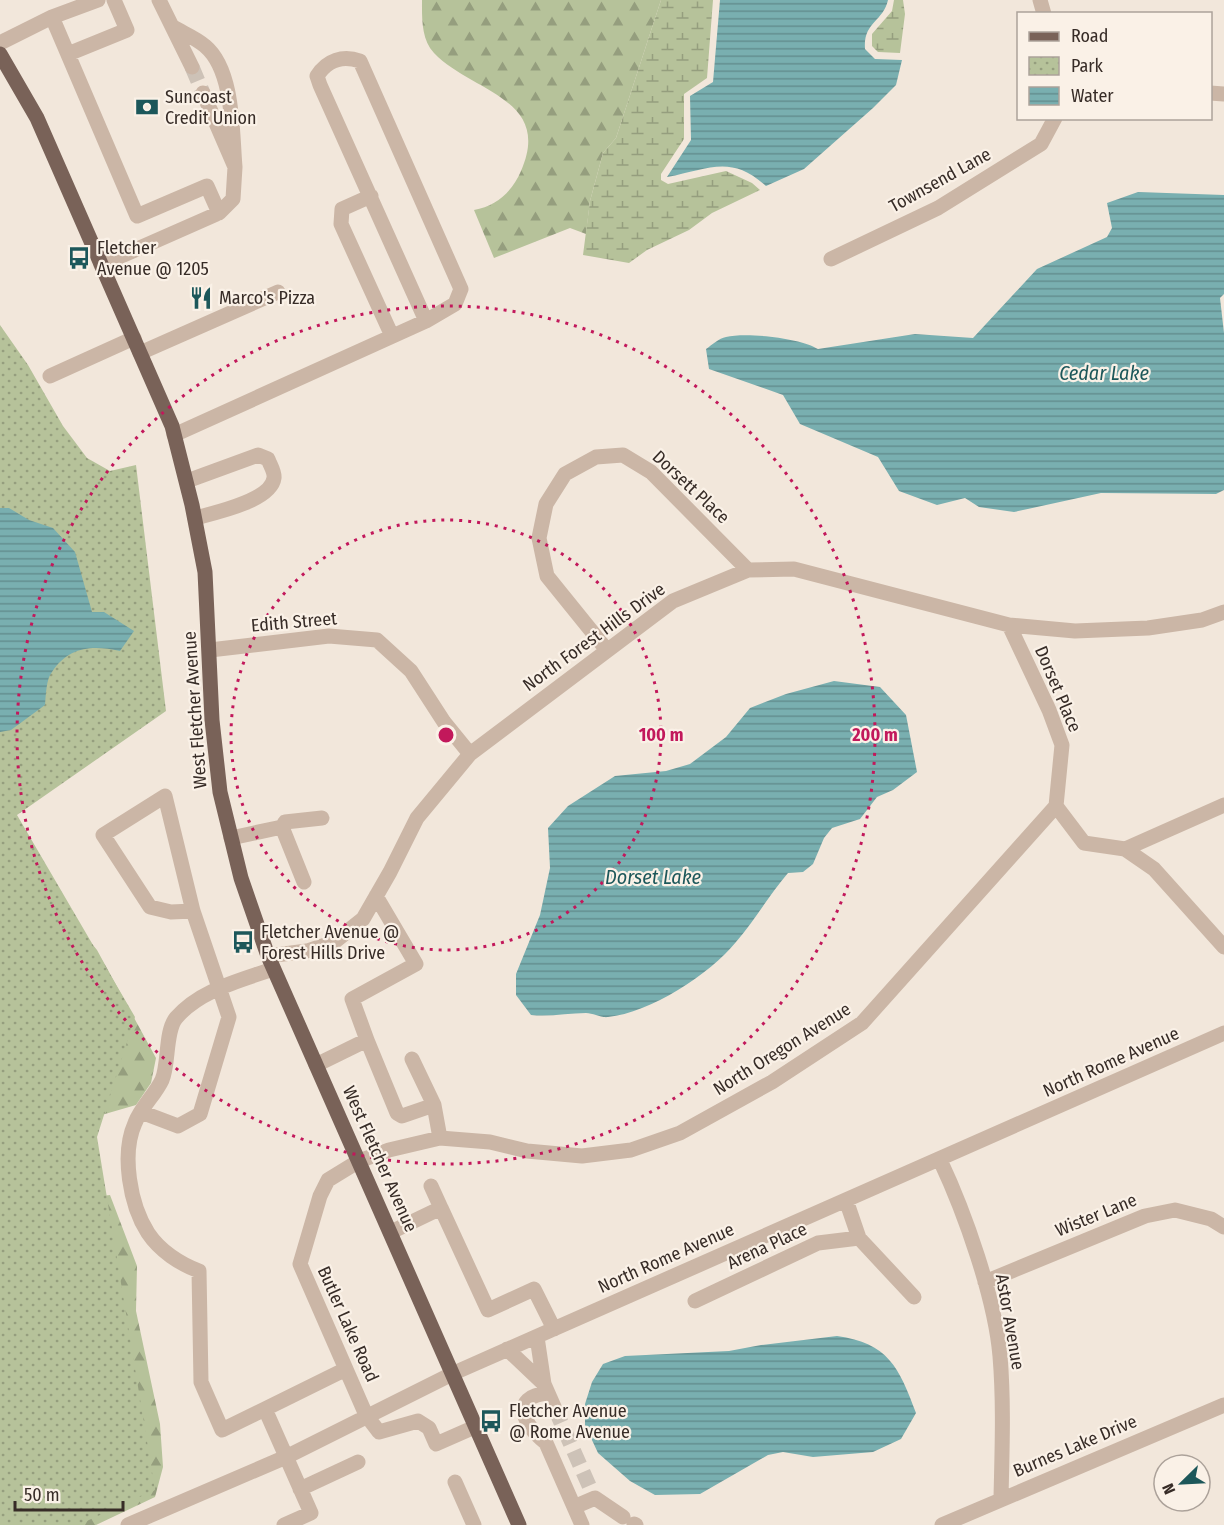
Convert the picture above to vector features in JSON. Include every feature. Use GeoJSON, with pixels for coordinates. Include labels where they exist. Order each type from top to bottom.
{"type":"FeatureCollection","features":[{"type":"Feature","properties":{"kind":"main road","name":"West Fletcher Avenue"},"geometry":{"type":"LineString","coordinates":[[0,54],[37,118],[174,435],[187,481],[205,572],[212,720],[220,792],[241,878],[270,963],[392,1232],[519,1525]]}},
{"type":"Feature","properties":{"kind":"street"},"geometry":{"type":"LineString","coordinates":[[0,43],[52,17],[98,0]]}},
{"type":"Feature","properties":{"kind":"street"},"geometry":{"type":"LineString","coordinates":[[68,54],[126,30],[114,0]]}},
{"type":"Feature","properties":{"kind":"street"},"geometry":{"type":"LineString","coordinates":[[159,0],[192,67]]}},
{"type":"Feature","properties":{"kind":"street"},"geometry":{"type":"LineString","coordinates":[[52,17],[137,216],[207,186],[219,213]]}},
{"type":"Feature","properties":{"kind":"street"},"geometry":{"type":"LineString","coordinates":[[101,265],[219,213],[233,199],[235,167],[228,90],[212,53],[204,45],[173,27]]}},
{"type":"Feature","properties":{"kind":"street"},"geometry":{"type":"LineString","coordinates":[[174,435],[426,321],[455,304],[461,290],[360,61],[349,57],[338,58],[322,68],[317,76],[426,321]]}},
{"type":"Feature","properties":{"kind":"street"},"geometry":{"type":"LineString","coordinates":[[203,93],[235,167]]}},
{"type":"Feature","properties":{"kind":"street","name":"Townsend Lane"},"geometry":{"type":"LineString","coordinates":[[831,259],[938,208],[1041,144],[1054,120]]}},
{"type":"Feature","properties":{"kind":"street"},"geometry":{"type":"LineString","coordinates":[[371,196],[342,209],[341,224],[392,336]]}},
{"type":"Feature","properties":{"kind":"street"},"geometry":{"type":"LineString","coordinates":[[140,353],[278,292]]}},
{"type":"Feature","properties":{"kind":"street"},"geometry":{"type":"LineString","coordinates":[[50,376],[134,338]]}},
{"type":"Feature","properties":{"kind":"street"},"geometry":{"type":"LineString","coordinates":[[187,481],[258,455],[268,459],[274,476],[271,487],[258,497],[230,509],[195,518]]}},
{"type":"Feature","properties":{"kind":"street","name":"Dorsett Place"},"geometry":{"type":"LineString","coordinates":[[606,649],[547,576],[539,538],[546,504],[565,474],[596,457],[623,455],[651,472],[748,570]]}},
{"type":"Feature","properties":{"kind":"street","name":"North Forest Hills Drive"},"geometry":{"type":"LineString","coordinates":[[270,963],[334,942],[363,919],[417,818],[470,754],[606,649],[673,601],[748,570],[794,569],[1009,625],[1075,632],[1148,628],[1202,620],[1224,612]]}},
{"type":"Feature","properties":{"kind":"street","name":"Dorset Place"},"geometry":{"type":"LineString","coordinates":[[1009,625],[1049,710],[1062,745],[1056,806]]}},
{"type":"Feature","properties":{"kind":"street","name":"Edith Street"},"geometry":{"type":"LineString","coordinates":[[210,650],[329,636],[377,640],[411,671],[444,722],[470,754]]}},
{"type":"Feature","properties":{"kind":"street"},"geometry":{"type":"LineString","coordinates":[[141,1112],[178,1126],[200,1114],[229,1017],[193,911],[165,796],[103,835],[150,907],[171,912],[193,911]]}},
{"type":"Feature","properties":{"kind":"street"},"geometry":{"type":"LineString","coordinates":[[1125,849],[1224,805]]}},
{"type":"Feature","properties":{"kind":"street"},"geometry":{"type":"LineString","coordinates":[[1056,806],[1084,843],[1125,849],[1155,869],[1224,947]]}},
{"type":"Feature","properties":{"kind":"street","name":"North Oregon Avenue"},"geometry":{"type":"LineString","coordinates":[[360,1161],[389,1150],[440,1138],[490,1142],[527,1151],[582,1156],[631,1150],[680,1133],[772,1082],[862,1023],[1056,806]]}},
{"type":"Feature","properties":{"kind":"street"},"geometry":{"type":"LineString","coordinates":[[231,838],[282,827],[285,822],[322,818]]}},
{"type":"Feature","properties":{"kind":"street"},"geometry":{"type":"LineString","coordinates":[[282,827],[304,882]]}},
{"type":"Feature","properties":{"kind":"street"},"geometry":{"type":"LineString","coordinates":[[376,896],[399,931],[416,964],[352,999],[397,1113],[402,1116],[434,1105]]}},
{"type":"Feature","properties":{"kind":"street"},"geometry":{"type":"LineString","coordinates":[[270,963],[192,1002],[173,1021],[162,1080],[141,1112],[128,1146],[128,1174],[148,1233],[182,1265],[199,1271],[201,1382],[222,1430],[346,1370]]}},
{"type":"Feature","properties":{"kind":"street","name":"North Rome Avenue"},"geometry":{"type":"LineString","coordinates":[[128,1525],[285,1456],[507,1349],[1224,1034]]}},
{"type":"Feature","properties":{"kind":"street"},"geometry":{"type":"LineString","coordinates":[[316,1065],[367,1040]]}},
{"type":"Feature","properties":{"kind":"street"},"geometry":{"type":"LineString","coordinates":[[412,1059],[434,1105],[440,1138]]}},
{"type":"Feature","properties":{"kind":"street","name":"Astor Avenue"},"geometry":{"type":"LineString","coordinates":[[940,1160],[985,1282],[999,1354],[1003,1409],[1001,1498]]}},
{"type":"Feature","properties":{"kind":"street","name":"Butler Lake Road"},"geometry":{"type":"LineString","coordinates":[[360,1161],[328,1180],[320,1196],[300,1264],[366,1415]]}},
{"type":"Feature","properties":{"kind":"street"},"geometry":{"type":"LineString","coordinates":[[431,1186],[488,1310],[534,1289],[554,1329]]}},
{"type":"Feature","properties":{"kind":"street"},"geometry":{"type":"LineString","coordinates":[[846,1200],[859,1238],[914,1297]]}},
{"type":"Feature","properties":{"kind":"street"},"geometry":{"type":"LineString","coordinates":[[392,1232],[441,1208]]}},
{"type":"Feature","properties":{"kind":"street","name":"Wister Lane"},"geometry":{"type":"LineString","coordinates":[[985,1282],[1145,1216],[1175,1210],[1210,1219],[1224,1227]]}},
{"type":"Feature","properties":{"kind":"street","name":"Arena Place"},"geometry":{"type":"LineString","coordinates":[[695,1301],[818,1243],[859,1238]]}},
{"type":"Feature","properties":{"kind":"street"},"geometry":{"type":"LineString","coordinates":[[537,1337],[546,1388],[555,1408]]}},
{"type":"Feature","properties":{"kind":"street"},"geometry":{"type":"LineString","coordinates":[[507,1349],[546,1388]]}},
{"type":"Feature","properties":{"kind":"street"},"geometry":{"type":"LineString","coordinates":[[546,1388],[526,1400],[523,1409],[525,1420],[535,1434],[546,1443],[582,1525]]}},
{"type":"Feature","properties":{"kind":"street","name":"Burnes Lake Drive"},"geometry":{"type":"LineString","coordinates":[[942,1525],[1224,1405]]}},
{"type":"Feature","properties":{"kind":"street"},"geometry":{"type":"LineString","coordinates":[[265,1409],[314,1519],[284,1525]]}},
{"type":"Feature","properties":{"kind":"street"},"geometry":{"type":"LineString","coordinates":[[366,1415],[379,1432],[418,1421],[429,1428],[436,1444],[477,1426]]}},
{"type":"Feature","properties":{"kind":"street"},"geometry":{"type":"LineString","coordinates":[[300,1488],[358,1462]]}},
{"type":"Feature","properties":{"kind":"street"},"geometry":{"type":"LineString","coordinates":[[455,1482],[474,1525]]}},
{"type":"Feature","properties":{"kind":"street"},"geometry":{"type":"LineString","coordinates":[[573,1507],[593,1494],[631,1522]]}},
{"type":"Feature","properties":{"kind":"green space"},"geometry":{"type":"Polygon","coordinates":[[[422,0],[661,0],[616,138],[603,153],[590,201],[586,234],[570,228],[494,258],[474,210],[502,197],[517,179],[528,147],[526,127],[517,112],[503,99],[450,66],[434,53],[424,35],[422,0]]]}},
{"type":"Feature","properties":{"kind":"green space"},"geometry":{"type":"Polygon","coordinates":[[[661,0],[713,0],[707,78],[684,94],[684,139],[661,174],[661,180],[668,184],[726,171],[752,183],[760,190],[712,213],[689,230],[647,250],[629,263],[583,255],[590,201],[603,153],[616,138],[661,0]]]}},
{"type":"Feature","properties":{"kind":"green space"},"geometry":{"type":"Polygon","coordinates":[[[894,0],[903,0],[905,14],[900,53],[878,52],[872,46],[872,34],[892,11],[894,0]]]}},
{"type":"Feature","properties":{"kind":"green space"},"geometry":{"type":"Polygon","coordinates":[[[0,325],[28,365],[63,426],[87,458],[110,471],[136,465],[166,711],[17,815],[135,1017],[97,1137],[155,1490],[78,1525],[0,1525],[0,325]]]}},
{"type":"Feature","properties":{"kind":"green space"},"geometry":{"type":"Polygon","coordinates":[[[66,912],[97,950],[156,1058],[151,1083],[136,1105],[67,1125],[0,1093],[66,912]]]}},
{"type":"Feature","properties":{"kind":"green space"},"geometry":{"type":"Polygon","coordinates":[[[110,1195],[137,1266],[136,1311],[160,1424],[163,1467],[155,1497],[96,1525],[0,1525],[85,1198],[110,1195]]]}},
{"type":"Feature","properties":{"kind":"water"},"geometry":{"type":"Polygon","coordinates":[[[720,0],[888,0],[882,13],[867,33],[865,49],[875,59],[902,60],[896,85],[804,169],[766,186],[742,170],[719,166],[667,177],[691,140],[690,96],[713,82],[720,0]]]}},
{"type":"Feature","properties":{"kind":"water","name":"Cedar Lake"},"geometry":{"type":"Polygon","coordinates":[[[1138,192],[1224,195],[1224,294],[1220,298],[1224,333],[1224,490],[1216,494],[1101,493],[1014,512],[979,507],[965,498],[937,505],[899,491],[878,457],[800,424],[783,395],[709,369],[706,349],[726,337],[759,336],[787,339],[818,349],[915,334],[973,338],[1037,269],[1107,237],[1112,228],[1107,203],[1138,192]]]}},
{"type":"Feature","properties":{"kind":"water"},"geometry":{"type":"Polygon","coordinates":[[[0,508],[9,508],[29,520],[53,528],[75,552],[92,612],[104,612],[134,631],[120,651],[91,648],[74,652],[66,657],[50,675],[45,705],[11,730],[0,732],[0,508]]]}},
{"type":"Feature","properties":{"kind":"water","name":"Dorset Lake"},"geometry":{"type":"Polygon","coordinates":[[[834,681],[880,687],[906,715],[917,772],[893,790],[877,797],[860,819],[832,828],[824,838],[813,864],[803,872],[788,873],[743,934],[725,954],[711,967],[678,990],[642,1008],[608,1017],[586,1013],[531,1015],[516,995],[516,974],[540,915],[550,868],[548,828],[568,806],[615,776],[666,771],[690,764],[726,737],[750,708],[786,694],[834,681]]]}},
{"type":"Feature","properties":{"kind":"water"},"geometry":{"type":"Polygon","coordinates":[[[837,1336],[854,1339],[880,1351],[897,1370],[916,1413],[901,1439],[873,1452],[813,1457],[783,1452],[768,1455],[700,1494],[655,1495],[630,1481],[598,1453],[585,1425],[585,1404],[592,1382],[603,1364],[625,1356],[729,1351],[837,1336]]]}},
{"type":"Feature","properties":{"kind":"tunnel"},"geometry":{"type":"LineString","coordinates":[[192,67],[203,93]]}},
{"type":"Feature","properties":{"kind":"tunnel"},"geometry":{"type":"LineString","coordinates":[[555,1409],[591,1490]]}},
{"type":"Feature","properties":{"kind":"place","name":"Suncoast Credit Union"},"geometry":{"type":"Point","coordinates":[147,107]}},
{"type":"Feature","properties":{"kind":"place","name":"Fletcher Avenue @ 1205"},"geometry":{"type":"Point","coordinates":[79,258]}},
{"type":"Feature","properties":{"kind":"place","name":"Marco's Pizza"},"geometry":{"type":"Point","coordinates":[201,298]}},
{"type":"Feature","properties":{"kind":"place","name":"Fletcher Avenue @ Forest Hills Drive"},"geometry":{"type":"Point","coordinates":[243,942]}},
{"type":"Feature","properties":{"kind":"place","name":"Fletcher Avenue @ Rome Avenue"},"geometry":{"type":"Point","coordinates":[491,1421]}}]}
